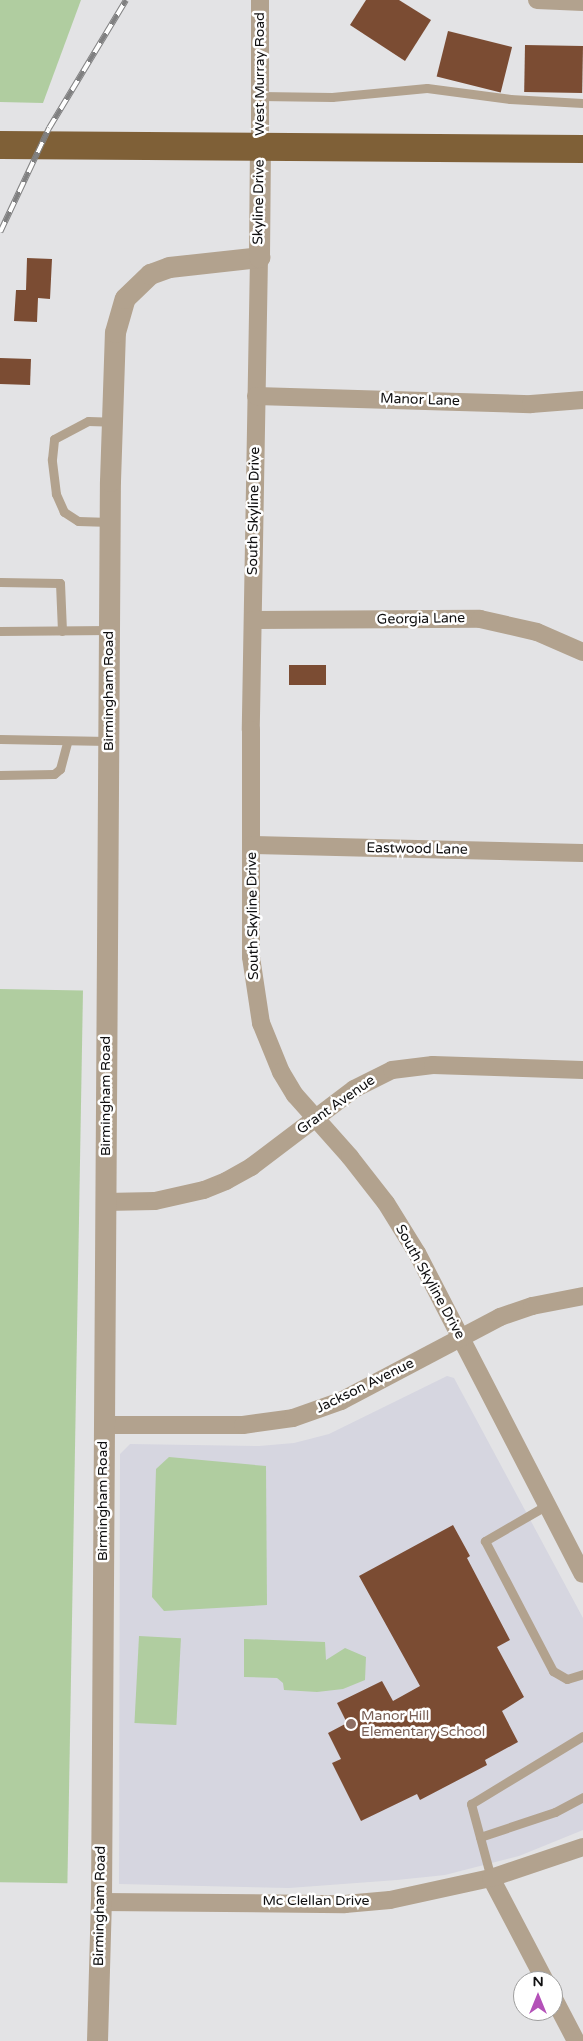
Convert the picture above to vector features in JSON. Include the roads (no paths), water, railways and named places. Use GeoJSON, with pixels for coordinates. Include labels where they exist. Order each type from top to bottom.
{"type":"FeatureCollection","features":[{"type":"Feature","properties":{"kind":"highway"},"geometry":{"type":"LineString","coordinates":[[0,145],[583,149]]}},
{"type":"Feature","properties":{"kind":"street","name":"West Murray Road"},"geometry":{"type":"LineString","coordinates":[[260,0],[260,147]]}},
{"type":"Feature","properties":{"kind":"street"},"geometry":{"type":"LineString","coordinates":[[537,0],[583,2]]}},
{"type":"Feature","properties":{"kind":"street","name":"Skyline Drive"},"geometry":{"type":"LineString","coordinates":[[259,257],[260,147]]}},
{"type":"Feature","properties":{"kind":"street","name":"South Skyline Drive"},"geometry":{"type":"LineString","coordinates":[[259,257],[253,620],[251,957],[261,1023],[281,1072],[295,1095],[386,1203],[416,1253],[547,1505],[581,1565]]}},
{"type":"Feature","properties":{"kind":"street","name":"Birmingham Road"},"geometry":{"type":"LineString","coordinates":[[97,2041],[101,1902],[110,522],[112,422],[118,313],[138,283],[150,274],[169,267],[259,257]]}},
{"type":"Feature","properties":{"kind":"street","name":"Manor Lane"},"geometry":{"type":"LineString","coordinates":[[256,396],[531,404],[583,400]]}},
{"type":"Feature","properties":{"kind":"street","name":"Georgia Lane"},"geometry":{"type":"LineString","coordinates":[[253,620],[480,619],[537,632],[583,652]]}},
{"type":"Feature","properties":{"kind":"street","name":"Eastwood Lane"},"geometry":{"type":"LineString","coordinates":[[252,845],[583,853]]}},
{"type":"Feature","properties":{"kind":"street","name":"Grant Avenue"},"geometry":{"type":"LineString","coordinates":[[106,1202],[155,1201],[211,1187],[252,1167],[372,1078],[412,1066],[583,1070]]}},
{"type":"Feature","properties":{"kind":"street","name":"Jackson Avenue"},"geometry":{"type":"LineString","coordinates":[[104,1425],[243,1425],[293,1418],[341,1401],[500,1317],[532,1306],[583,1296]]}},
{"type":"Feature","properties":{"kind":"street","name":"Mc Clellan Drive"},"geometry":{"type":"LineString","coordinates":[[101,1902],[345,1904],[390,1900],[491,1878],[583,1847]]}},
{"type":"Feature","properties":{"kind":"street"},"geometry":{"type":"LineString","coordinates":[[491,1878],[540,1971]]}},
{"type":"Feature","properties":{"kind":"street"},"geometry":{"type":"LineString","coordinates":[[563,2016],[576,2041]]}},
{"type":"Feature","properties":{"kind":"lane"},"geometry":{"type":"LineString","coordinates":[[260,96],[341,96],[427,88],[510,99],[583,103]]}},
{"type":"Feature","properties":{"kind":"lane"},"geometry":{"type":"LineString","coordinates":[[110,522],[78,521],[64,512],[56,494],[52,459],[54,439],[88,421],[112,422]]}},
{"type":"Feature","properties":{"kind":"lane"},"geometry":{"type":"LineString","coordinates":[[0,582],[60,583],[62,630]]}},
{"type":"Feature","properties":{"kind":"lane"},"geometry":{"type":"LineString","coordinates":[[0,631],[109,630]]}},
{"type":"Feature","properties":{"kind":"lane"},"geometry":{"type":"LineString","coordinates":[[0,739],[50,738],[67,742],[108,741]]}},
{"type":"Feature","properties":{"kind":"lane"},"geometry":{"type":"LineString","coordinates":[[0,775],[54,774],[60,770],[67,742]]}},
{"type":"Feature","properties":{"kind":"lane"},"geometry":{"type":"LineString","coordinates":[[547,1505],[485,1541],[553,1671],[566,1679],[583,1674]]}},
{"type":"Feature","properties":{"kind":"lane"},"geometry":{"type":"LineString","coordinates":[[491,1878],[471,1804],[583,1736]]}},
{"type":"Feature","properties":{"kind":"lane"},"geometry":{"type":"LineString","coordinates":[[480,1837],[556,1812],[583,1798]]}},
{"type":"Feature","properties":{"kind":"railway"},"geometry":{"type":"LineString","coordinates":[[0,232],[49,128],[126,0]]}},
{"type":"Feature","properties":{"kind":"place","name":"Manor Hill Elementary School"},"geometry":{"type":"Point","coordinates":[351,1724]}}]}
